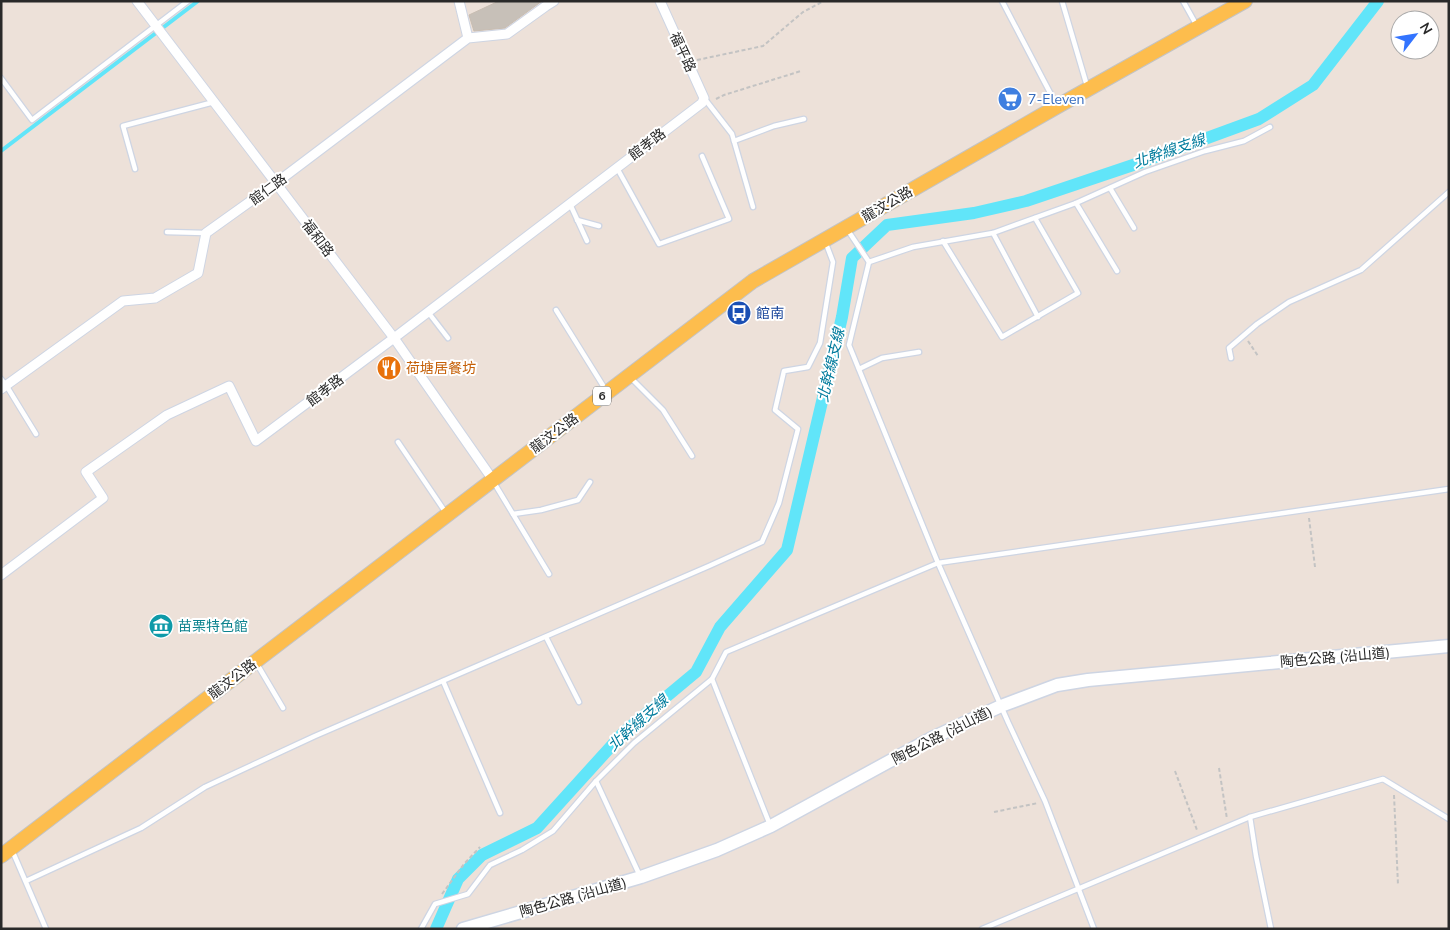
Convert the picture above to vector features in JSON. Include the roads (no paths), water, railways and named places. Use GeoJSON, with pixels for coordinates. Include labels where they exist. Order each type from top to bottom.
{"type":"FeatureCollection","features":[{"type":"Feature","properties":{"kind":"main road","name":"龍汶公路"},"geometry":{"type":"LineString","coordinates":[[6,852],[753,281],[1245,1]]}},
{"type":"Feature","properties":{"kind":"main road","name":"陶色公路 (沿山道)"},"geometry":{"type":"LineString","coordinates":[[464,929],[641,878],[717,850],[771,826],[932,738],[1001,706],[1057,685],[1088,680],[1449,646]]}},
{"type":"Feature","properties":{"kind":"street","name":"福和路"},"geometry":{"type":"LineString","coordinates":[[137,1],[394,338],[492,480]]}},
{"type":"Feature","properties":{"kind":"street"},"geometry":{"type":"LineString","coordinates":[[459,1],[468,38],[507,34],[554,1]]}},
{"type":"Feature","properties":{"kind":"street","name":"福平路"},"geometry":{"type":"LineString","coordinates":[[660,1],[705,102]]}},
{"type":"Feature","properties":{"kind":"street","name":"館仁路"},"geometry":{"type":"LineString","coordinates":[[206,233],[276,183],[468,38]]}},
{"type":"Feature","properties":{"kind":"street","name":"館孝路"},"geometry":{"type":"LineString","coordinates":[[1,574],[103,498],[86,472],[167,415],[229,386],[256,441],[705,102]]}},
{"type":"Feature","properties":{"kind":"street"},"geometry":{"type":"LineString","coordinates":[[3,384],[123,301],[156,298],[198,273],[206,233]]}},
{"type":"Feature","properties":{"kind":"lane"},"geometry":{"type":"LineString","coordinates":[[1,78],[32,120],[188,1]]}},
{"type":"Feature","properties":{"kind":"lane"},"geometry":{"type":"LineString","coordinates":[[1002,1],[1058,106]]}},
{"type":"Feature","properties":{"kind":"lane"},"geometry":{"type":"LineString","coordinates":[[1062,1],[1088,90]]}},
{"type":"Feature","properties":{"kind":"lane"},"geometry":{"type":"LineString","coordinates":[[1183,1],[1198,28]]}},
{"type":"Feature","properties":{"kind":"lane"},"geometry":{"type":"LineString","coordinates":[[135,169],[124,126],[214,102]]}},
{"type":"Feature","properties":{"kind":"lane"},"geometry":{"type":"LineString","coordinates":[[705,102],[732,134],[753,207]]}},
{"type":"Feature","properties":{"kind":"lane"},"geometry":{"type":"LineString","coordinates":[[734,141],[774,126],[804,120]]}},
{"type":"Feature","properties":{"kind":"lane"},"geometry":{"type":"LineString","coordinates":[[870,262],[913,247],[993,233],[1076,203],[1146,172],[1197,154],[1244,141],[1270,127]]}},
{"type":"Feature","properties":{"kind":"lane"},"geometry":{"type":"LineString","coordinates":[[617,168],[659,244],[730,219],[702,156]]}},
{"type":"Feature","properties":{"kind":"lane"},"geometry":{"type":"LineString","coordinates":[[1110,188],[1134,228]]}},
{"type":"Feature","properties":{"kind":"lane"},"geometry":{"type":"LineString","coordinates":[[1231,358],[1229,348],[1257,324],[1289,302],[1362,270],[1449,192]]}},
{"type":"Feature","properties":{"kind":"lane"},"geometry":{"type":"LineString","coordinates":[[1076,203],[1116,271]]}},
{"type":"Feature","properties":{"kind":"lane"},"geometry":{"type":"LineString","coordinates":[[570,204],[587,241]]}},
{"type":"Feature","properties":{"kind":"lane"},"geometry":{"type":"LineString","coordinates":[[943,241],[1002,337],[1078,293],[1035,218]]}},
{"type":"Feature","properties":{"kind":"lane"},"geometry":{"type":"LineString","coordinates":[[577,220],[599,226]]}},
{"type":"Feature","properties":{"kind":"lane"},"geometry":{"type":"LineString","coordinates":[[846,227],[870,262],[849,345],[938,563],[1045,801],[1094,929]]}},
{"type":"Feature","properties":{"kind":"lane"},"geometry":{"type":"LineString","coordinates":[[167,232],[206,233]]}},
{"type":"Feature","properties":{"kind":"lane"},"geometry":{"type":"LineString","coordinates":[[993,233],[1038,317]]}},
{"type":"Feature","properties":{"kind":"lane"},"geometry":{"type":"LineString","coordinates":[[26,882],[141,828],[205,787],[315,736],[762,542],[779,503],[798,430],[775,410],[784,371],[808,367],[820,343],[833,262],[824,240]]}},
{"type":"Feature","properties":{"kind":"lane"},"geometry":{"type":"LineString","coordinates":[[556,310],[607,392]]}},
{"type":"Feature","properties":{"kind":"lane"},"geometry":{"type":"LineString","coordinates":[[428,312],[448,338]]}},
{"type":"Feature","properties":{"kind":"lane"},"geometry":{"type":"LineString","coordinates":[[859,369],[882,358],[919,352]]}},
{"type":"Feature","properties":{"kind":"lane"},"geometry":{"type":"LineString","coordinates":[[629,376],[663,410],[692,456]]}},
{"type":"Feature","properties":{"kind":"lane"},"geometry":{"type":"LineString","coordinates":[[3,384],[36,434]]}},
{"type":"Feature","properties":{"kind":"lane"},"geometry":{"type":"LineString","coordinates":[[398,442],[447,515]]}},
{"type":"Feature","properties":{"kind":"lane"},"geometry":{"type":"LineString","coordinates":[[492,480],[549,574]]}},
{"type":"Feature","properties":{"kind":"lane"},"geometry":{"type":"LineString","coordinates":[[513,514],[541,510],[578,500],[590,482]]}},
{"type":"Feature","properties":{"kind":"lane"},"geometry":{"type":"LineString","coordinates":[[421,929],[436,903],[468,894],[490,865],[522,850],[553,831],[596,781],[634,743],[712,679],[726,652],[938,563],[1449,489]]}},
{"type":"Feature","properties":{"kind":"lane"},"geometry":{"type":"LineString","coordinates":[[546,637],[578,702]]}},
{"type":"Feature","properties":{"kind":"lane"},"geometry":{"type":"LineString","coordinates":[[256,661],[283,708]]}},
{"type":"Feature","properties":{"kind":"lane"},"geometry":{"type":"LineString","coordinates":[[712,679],[771,826]]}},
{"type":"Feature","properties":{"kind":"lane"},"geometry":{"type":"LineString","coordinates":[[443,681],[500,813]]}},
{"type":"Feature","properties":{"kind":"lane"},"geometry":{"type":"LineString","coordinates":[[982,929],[1250,817],[1383,779],[1449,819]]}},
{"type":"Feature","properties":{"kind":"lane"},"geometry":{"type":"LineString","coordinates":[[596,781],[641,878]]}},
{"type":"Feature","properties":{"kind":"lane"},"geometry":{"type":"LineString","coordinates":[[1250,817],[1271,929]]}},
{"type":"Feature","properties":{"kind":"lane"},"geometry":{"type":"LineString","coordinates":[[6,852],[26,882],[46,929]]}},
{"type":"Feature","properties":{"kind":"waterway"},"geometry":{"type":"LineString","coordinates":[[1,151],[198,1]]}},
{"type":"Feature","properties":{"kind":"waterway","name":"北幹線支線"},"geometry":{"type":"LineString","coordinates":[[436,929],[458,879],[482,855],[537,828],[624,732],[696,672],[720,627],[787,550],[842,317],[852,258],[887,225],[974,213],[1026,201],[1139,163],[1259,119],[1313,85],[1378,1]]}},
{"type":"Feature","properties":{"kind":"place","name":"7-Eleven"},"geometry":{"type":"Point","coordinates":[1010,99]}},
{"type":"Feature","properties":{"kind":"place","name":"館南"},"geometry":{"type":"Point","coordinates":[739,313]}},
{"type":"Feature","properties":{"kind":"place","name":"荷塘居餐坊"},"geometry":{"type":"Point","coordinates":[389,368]}},
{"type":"Feature","properties":{"kind":"place","name":"苗栗特色館"},"geometry":{"type":"Point","coordinates":[161,626]}}]}
